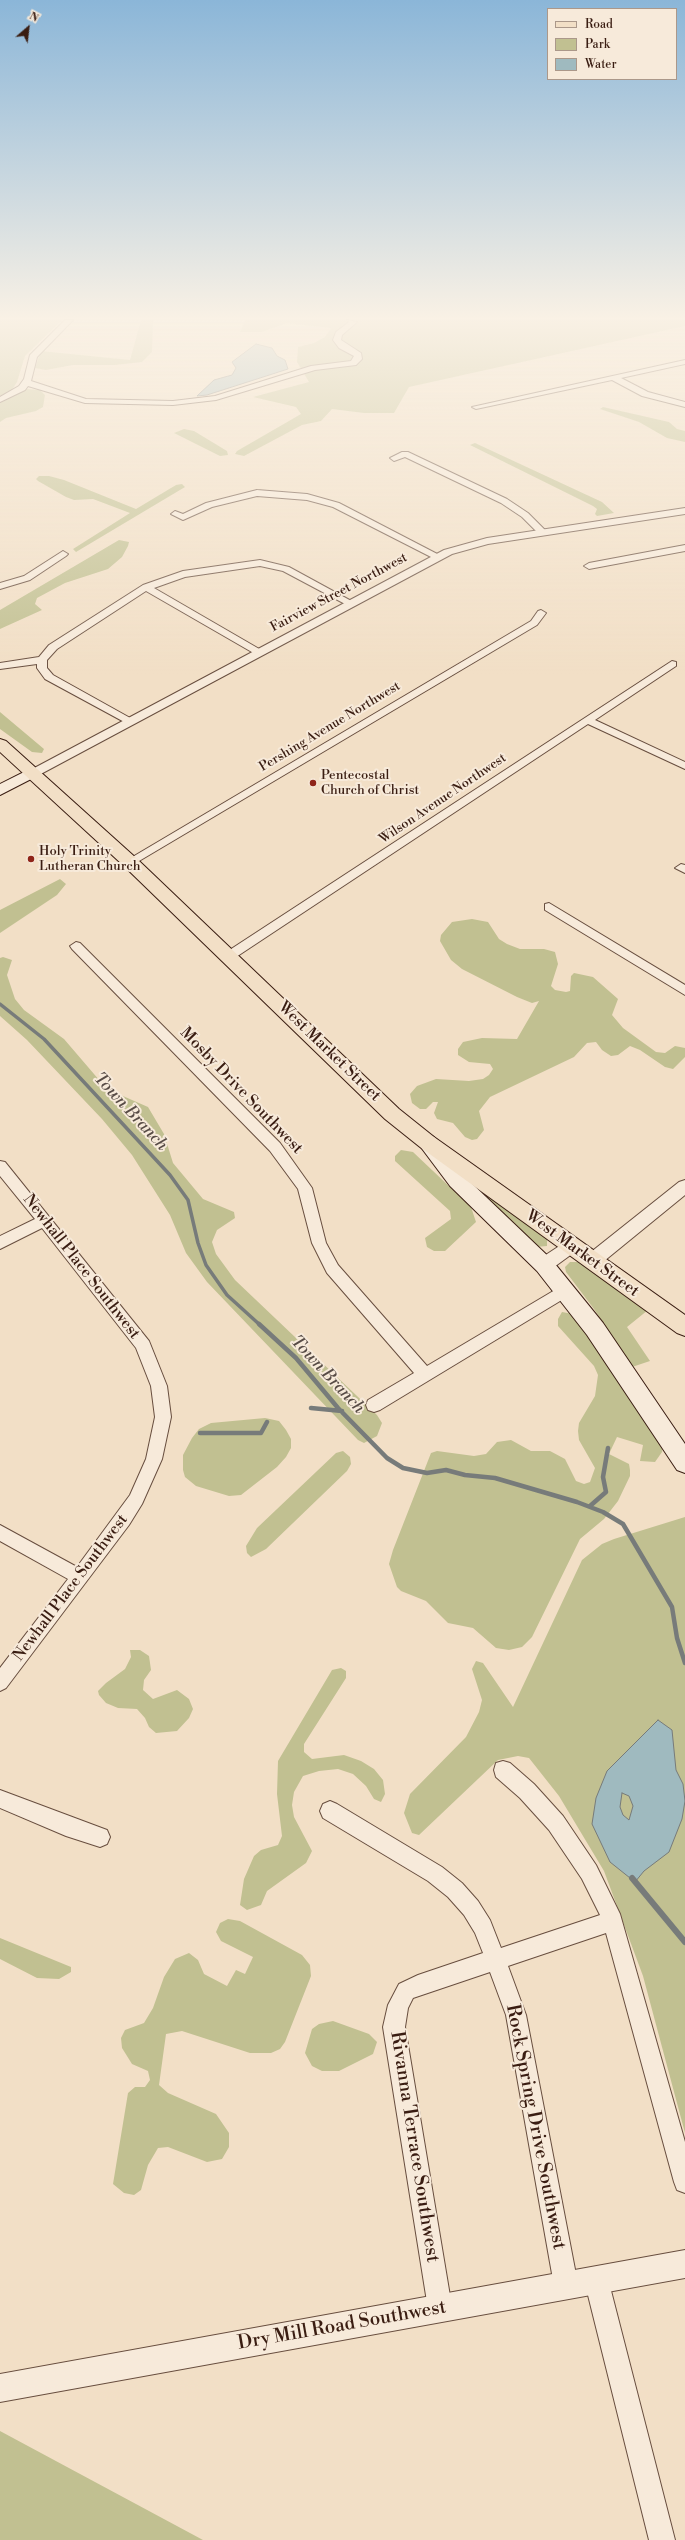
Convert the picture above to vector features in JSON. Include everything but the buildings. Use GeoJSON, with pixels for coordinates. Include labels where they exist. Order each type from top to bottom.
{"type":"FeatureCollection","features":[{"type":"Feature","properties":{"kind":"main road","name":"West Market Street"},"geometry":{"type":"LineString","coordinates":[[0,744],[130,862],[392,1114],[427,1142],[685,1328]]}},
{"type":"Feature","properties":{"kind":"main road"},"geometry":{"type":"LineString","coordinates":[[0,790],[32,773]]}},
{"type":"Feature","properties":{"kind":"main road"},"geometry":{"type":"LineString","coordinates":[[427,1142],[477,1203],[544,1265],[565,1291],[595,1329],[685,1463]]}},
{"type":"Feature","properties":{"kind":"street"},"geometry":{"type":"LineString","coordinates":[[394,458],[405,454],[504,501],[525,515],[542,533]]}},
{"type":"Feature","properties":{"kind":"street"},"geometry":{"type":"LineString","coordinates":[[175,514],[183,517],[209,505],[257,494],[307,497],[336,505],[438,557]]}},
{"type":"Feature","properties":{"kind":"street","name":"Fairview Street Northwest"},"geometry":{"type":"LineString","coordinates":[[32,773],[438,557],[476,543],[685,511]]}},
{"type":"Feature","properties":{"kind":"street"},"geometry":{"type":"LineString","coordinates":[[588,566],[685,548]]}},
{"type":"Feature","properties":{"kind":"street"},"geometry":{"type":"LineString","coordinates":[[0,586],[27,578],[63,554]]}},
{"type":"Feature","properties":{"kind":"street"},"geometry":{"type":"LineString","coordinates":[[128,721],[49,677],[42,668],[42,660],[53,647],[146,587],[183,574],[225,566],[260,563],[286,569],[350,603]]}},
{"type":"Feature","properties":{"kind":"street"},"geometry":{"type":"LineString","coordinates":[[146,587],[257,652]]}},
{"type":"Feature","properties":{"kind":"street","name":"Pershing Avenue Northwest"},"geometry":{"type":"LineString","coordinates":[[130,862],[527,626],[539,618],[541,613]]}},
{"type":"Feature","properties":{"kind":"street"},"geometry":{"type":"LineString","coordinates":[[0,666],[42,660]]}},
{"type":"Feature","properties":{"kind":"street","name":"Wilson Avenue Northwest"},"geometry":{"type":"LineString","coordinates":[[229,956],[672,664]]}},
{"type":"Feature","properties":{"kind":"street"},"geometry":{"type":"LineString","coordinates":[[587,720],[685,766]]}},
{"type":"Feature","properties":{"kind":"street"},"geometry":{"type":"LineString","coordinates":[[549,907],[685,991]]}},
{"type":"Feature","properties":{"kind":"street","name":"Mosby Drive Southwest"},"geometry":{"type":"LineString","coordinates":[[76,946],[275,1148],[305,1188],[319,1243],[332,1269],[356,1299],[393,1337],[424,1374]]}},
{"type":"Feature","properties":{"kind":"street","name":"Newhall Place Southwest"},"geometry":{"type":"LineString","coordinates":[[0,1166],[128,1324],[142,1346],[159,1386],[162,1402],[161,1433],[146,1477],[123,1520],[0,1682]]}},
{"type":"Feature","properties":{"kind":"street"},"geometry":{"type":"LineString","coordinates":[[592,1261],[685,1186]]}},
{"type":"Feature","properties":{"kind":"street"},"geometry":{"type":"LineString","coordinates":[[0,1243],[44,1221]]}},
{"type":"Feature","properties":{"kind":"street"},"geometry":{"type":"LineString","coordinates":[[544,1265],[570,1246]]}},
{"type":"Feature","properties":{"kind":"street"},"geometry":{"type":"LineString","coordinates":[[374,1405],[565,1291]]}},
{"type":"Feature","properties":{"kind":"street"},"geometry":{"type":"LineString","coordinates":[[0,1532],[80,1576]]}},
{"type":"Feature","properties":{"kind":"street"},"geometry":{"type":"LineString","coordinates":[[503,1770],[527,1791],[556,1823],[589,1872],[613,1921],[685,2182]]}},
{"type":"Feature","properties":{"kind":"street"},"geometry":{"type":"LineString","coordinates":[[0,1799],[66,1826],[100,1837]]}},
{"type":"Feature","properties":{"kind":"street","name":"Rock Spring Drive Southwest"},"geometry":{"type":"LineString","coordinates":[[330,1811],[435,1874],[455,1890],[471,1908],[483,1927],[497,1960],[516,2016],[566,2285]]}},
{"type":"Feature","properties":{"kind":"street","name":"Rivanna Terrace Southwest"},"geometry":{"type":"LineString","coordinates":[[440,2308],[394,2027],[398,2005],[406,1991],[418,1985],[613,1921]]}},
{"type":"Feature","properties":{"kind":"street","name":"Dry Mill Road Southwest"},"geometry":{"type":"LineString","coordinates":[[0,2388],[685,2264]]}},
{"type":"Feature","properties":{"kind":"street"},"geometry":{"type":"LineString","coordinates":[[596,2280],[662,2540]]}},
{"type":"Feature","properties":{"kind":"green space"},"geometry":{"type":"Polygon","coordinates":[[[185,439],[206,439],[227,451],[228,455],[220,456],[185,439]]]}},
{"type":"Feature","properties":{"kind":"green space"},"geometry":{"type":"Polygon","coordinates":[[[259,439],[277,439],[244,456],[235,454],[237,451],[259,439]]]}},
{"type":"Feature","properties":{"kind":"green space"},"geometry":{"type":"Polygon","coordinates":[[[669,439],[685,439],[685,442],[669,439]]]}},
{"type":"Feature","properties":{"kind":"green space"},"geometry":{"type":"Polygon","coordinates":[[[475,443],[602,502],[614,513],[597,516],[595,514],[597,509],[593,506],[470,445],[475,443]]]}},
{"type":"Feature","properties":{"kind":"green space"},"geometry":{"type":"Polygon","coordinates":[[[39,476],[49,476],[64,480],[136,509],[176,485],[182,484],[185,487],[76,552],[73,549],[130,513],[93,499],[74,500],[66,497],[38,481],[36,479],[39,476]]]}},
{"type":"Feature","properties":{"kind":"green space"},"geometry":{"type":"Polygon","coordinates":[[[119,540],[129,542],[128,546],[122,557],[108,569],[65,583],[37,598],[35,604],[42,610],[0,629],[0,610],[119,540]]]}},
{"type":"Feature","properties":{"kind":"green space"},"geometry":{"type":"Polygon","coordinates":[[[0,712],[44,749],[42,753],[32,752],[0,729],[0,712]]]}},
{"type":"Feature","properties":{"kind":"green space"},"geometry":{"type":"Polygon","coordinates":[[[60,879],[66,884],[57,895],[0,933],[0,910],[60,879]]]}},
{"type":"Feature","properties":{"kind":"green space"},"geometry":{"type":"Polygon","coordinates":[[[472,919],[488,922],[499,939],[507,944],[520,949],[544,949],[555,952],[558,964],[551,986],[555,990],[566,992],[570,991],[571,976],[574,973],[593,977],[618,999],[612,1015],[623,1028],[656,1052],[665,1053],[675,1046],[685,1048],[685,1057],[673,1069],[665,1067],[640,1050],[630,1046],[618,1055],[611,1056],[602,1050],[596,1042],[587,1043],[574,1057],[490,1097],[479,1111],[484,1130],[477,1139],[472,1140],[465,1137],[453,1123],[437,1119],[434,1113],[438,1102],[433,1102],[426,1109],[420,1109],[412,1103],[410,1094],[417,1086],[436,1079],[469,1081],[483,1079],[489,1075],[493,1069],[490,1064],[469,1062],[458,1055],[458,1049],[463,1042],[482,1038],[517,1039],[539,1001],[532,1003],[517,997],[462,969],[451,960],[440,941],[441,935],[452,922],[472,919]]]}},
{"type":"Feature","properties":{"kind":"green space"},"geometry":{"type":"Polygon","coordinates":[[[3,957],[12,960],[7,975],[15,999],[24,1010],[64,1039],[100,1081],[116,1093],[148,1107],[164,1134],[173,1163],[203,1199],[234,1212],[235,1218],[217,1230],[212,1242],[216,1254],[235,1280],[377,1415],[382,1423],[377,1436],[364,1443],[358,1440],[207,1282],[186,1253],[170,1215],[132,1155],[102,1119],[27,1040],[0,1016],[0,958],[3,957]]]}},
{"type":"Feature","properties":{"kind":"green space"},"geometry":{"type":"Polygon","coordinates":[[[401,1150],[413,1152],[471,1207],[476,1222],[445,1251],[434,1251],[427,1247],[425,1238],[451,1219],[450,1211],[395,1161],[395,1156],[401,1150]]]}},
{"type":"Feature","properties":{"kind":"green space"},"geometry":{"type":"Polygon","coordinates":[[[457,1171],[547,1238],[547,1246],[536,1247],[457,1171]]]}},
{"type":"Feature","properties":{"kind":"green space"},"geometry":{"type":"Polygon","coordinates":[[[570,1262],[580,1262],[648,1310],[627,1327],[650,1361],[632,1367],[594,1309],[566,1272],[565,1267],[570,1262]]]}},
{"type":"Feature","properties":{"kind":"green space"},"geometry":{"type":"Polygon","coordinates":[[[562,1312],[573,1314],[663,1446],[662,1452],[655,1462],[640,1461],[643,1445],[617,1437],[609,1454],[629,1464],[630,1470],[630,1476],[618,1501],[604,1519],[580,1539],[532,1637],[522,1647],[509,1650],[496,1648],[473,1628],[448,1623],[426,1601],[401,1591],[397,1587],[389,1564],[393,1550],[431,1453],[437,1451],[474,1456],[486,1454],[497,1442],[511,1440],[531,1451],[550,1451],[565,1459],[576,1481],[584,1484],[590,1482],[595,1468],[579,1440],[578,1431],[579,1423],[595,1396],[598,1375],[594,1366],[558,1326],[558,1319],[562,1312]]]}},
{"type":"Feature","properties":{"kind":"green space"},"geometry":{"type":"Polygon","coordinates":[[[265,1418],[279,1421],[291,1439],[291,1448],[286,1457],[277,1467],[241,1495],[229,1496],[196,1486],[185,1477],[183,1470],[183,1455],[192,1438],[199,1429],[211,1423],[265,1418]]]}},
{"type":"Feature","properties":{"kind":"green space"},"geometry":{"type":"Polygon","coordinates":[[[343,1451],[350,1457],[351,1464],[347,1471],[266,1549],[251,1557],[247,1553],[246,1546],[257,1528],[336,1453],[343,1451]]]}},
{"type":"Feature","properties":{"kind":"green space"},"geometry":{"type":"Polygon","coordinates":[[[685,1517],[685,2133],[643,1976],[604,1871],[559,1796],[529,1758],[518,1756],[498,1760],[419,1835],[412,1833],[404,1813],[410,1794],[466,1737],[479,1712],[482,1700],[472,1669],[476,1661],[483,1663],[513,1707],[582,1560],[602,1544],[685,1517]]]}},
{"type":"Feature","properties":{"kind":"green space"},"geometry":{"type":"Polygon","coordinates":[[[130,1650],[140,1650],[149,1656],[151,1670],[144,1680],[143,1690],[153,1699],[177,1690],[189,1699],[193,1709],[189,1718],[177,1731],[156,1733],[149,1727],[145,1718],[137,1709],[118,1708],[106,1703],[99,1695],[98,1691],[106,1683],[125,1669],[131,1657],[130,1650]]]}},
{"type":"Feature","properties":{"kind":"green space"},"geometry":{"type":"Polygon","coordinates":[[[341,1668],[346,1671],[346,1678],[304,1744],[304,1752],[312,1759],[344,1755],[361,1761],[374,1769],[383,1780],[385,1794],[381,1802],[374,1799],[366,1786],[353,1774],[338,1769],[319,1771],[303,1776],[294,1792],[292,1805],[294,1817],[312,1851],[306,1863],[267,1891],[261,1905],[247,1910],[240,1905],[244,1879],[254,1856],[261,1850],[278,1845],[282,1836],[277,1794],[278,1761],[332,1670],[341,1668]]]}},
{"type":"Feature","properties":{"kind":"green space"},"geometry":{"type":"Polygon","coordinates":[[[228,1919],[240,1921],[302,1955],[310,1965],[311,1976],[285,2042],[280,2049],[271,2053],[250,2053],[182,2031],[166,2034],[159,2085],[168,2093],[216,2114],[229,2133],[229,2147],[222,2159],[207,2162],[168,2147],[158,2148],[148,2165],[141,2190],[134,2195],[124,2193],[113,2184],[128,2093],[135,2087],[145,2087],[150,2080],[148,2071],[132,2064],[122,2048],[121,2038],[125,2030],[144,2023],[153,2008],[164,1977],[175,1959],[189,1953],[198,1960],[204,1974],[227,1986],[236,1970],[245,1974],[253,1957],[221,1941],[216,1932],[220,1923],[228,1919]]]}},
{"type":"Feature","properties":{"kind":"green space"},"geometry":{"type":"Polygon","coordinates":[[[0,1938],[71,1967],[71,1972],[59,1979],[37,1978],[0,1959],[0,1938]]]}},
{"type":"Feature","properties":{"kind":"green space"},"geometry":{"type":"Polygon","coordinates":[[[333,2021],[369,2034],[377,2042],[373,2054],[339,2071],[322,2071],[312,2066],[305,2053],[312,2029],[319,2024],[333,2021]]]}},
{"type":"Feature","properties":{"kind":"green space"},"geometry":{"type":"Polygon","coordinates":[[[0,2431],[203,2540],[0,2540],[0,2431]]]}},
{"type":"Feature","properties":{"kind":"water"},"geometry":{"type":"Polygon","coordinates":[[[658,1720],[672,1730],[676,1770],[683,1784],[685,1801],[682,1819],[669,1852],[644,1871],[635,1882],[610,1862],[592,1824],[596,1798],[607,1771],[658,1720]],[[622,1793],[620,1807],[623,1815],[629,1820],[633,1806],[629,1796],[622,1793]]]}},
{"type":"Feature","properties":{"kind":"waterway","name":"Town Branch"},"geometry":{"type":"LineString","coordinates":[[0,1004],[44,1039],[170,1175],[188,1200],[198,1243],[206,1265],[227,1295],[260,1325]]}},
{"type":"Feature","properties":{"kind":"waterway","name":"Town Branch"},"geometry":{"type":"LineString","coordinates":[[259,1324],[296,1358],[341,1411]]}},
{"type":"Feature","properties":{"kind":"waterway"},"geometry":{"type":"LineString","coordinates":[[311,1408],[341,1411]]}},
{"type":"Feature","properties":{"kind":"waterway","name":"Town Branch"},"geometry":{"type":"LineString","coordinates":[[341,1411],[387,1458],[403,1468],[427,1473],[446,1470],[465,1475],[495,1478],[577,1502],[603,1512],[623,1524],[672,1607],[677,1638],[685,1663]]}},
{"type":"Feature","properties":{"kind":"waterway"},"geometry":{"type":"LineString","coordinates":[[200,1433],[261,1433],[267,1422]]}},
{"type":"Feature","properties":{"kind":"waterway"},"geometry":{"type":"LineString","coordinates":[[590,1506],[606,1492],[603,1477],[608,1448]]}},
{"type":"Feature","properties":{"kind":"waterway"},"geometry":{"type":"LineString","coordinates":[[632,1878],[685,1942]]}},
{"type":"Feature","properties":{"kind":"place","name":"Pentecostal Church of Christ"},"geometry":{"type":"Point","coordinates":[313,783]}},
{"type":"Feature","properties":{"kind":"place","name":"Holy Trinity Lutheran Church"},"geometry":{"type":"Point","coordinates":[31,859]}}]}
